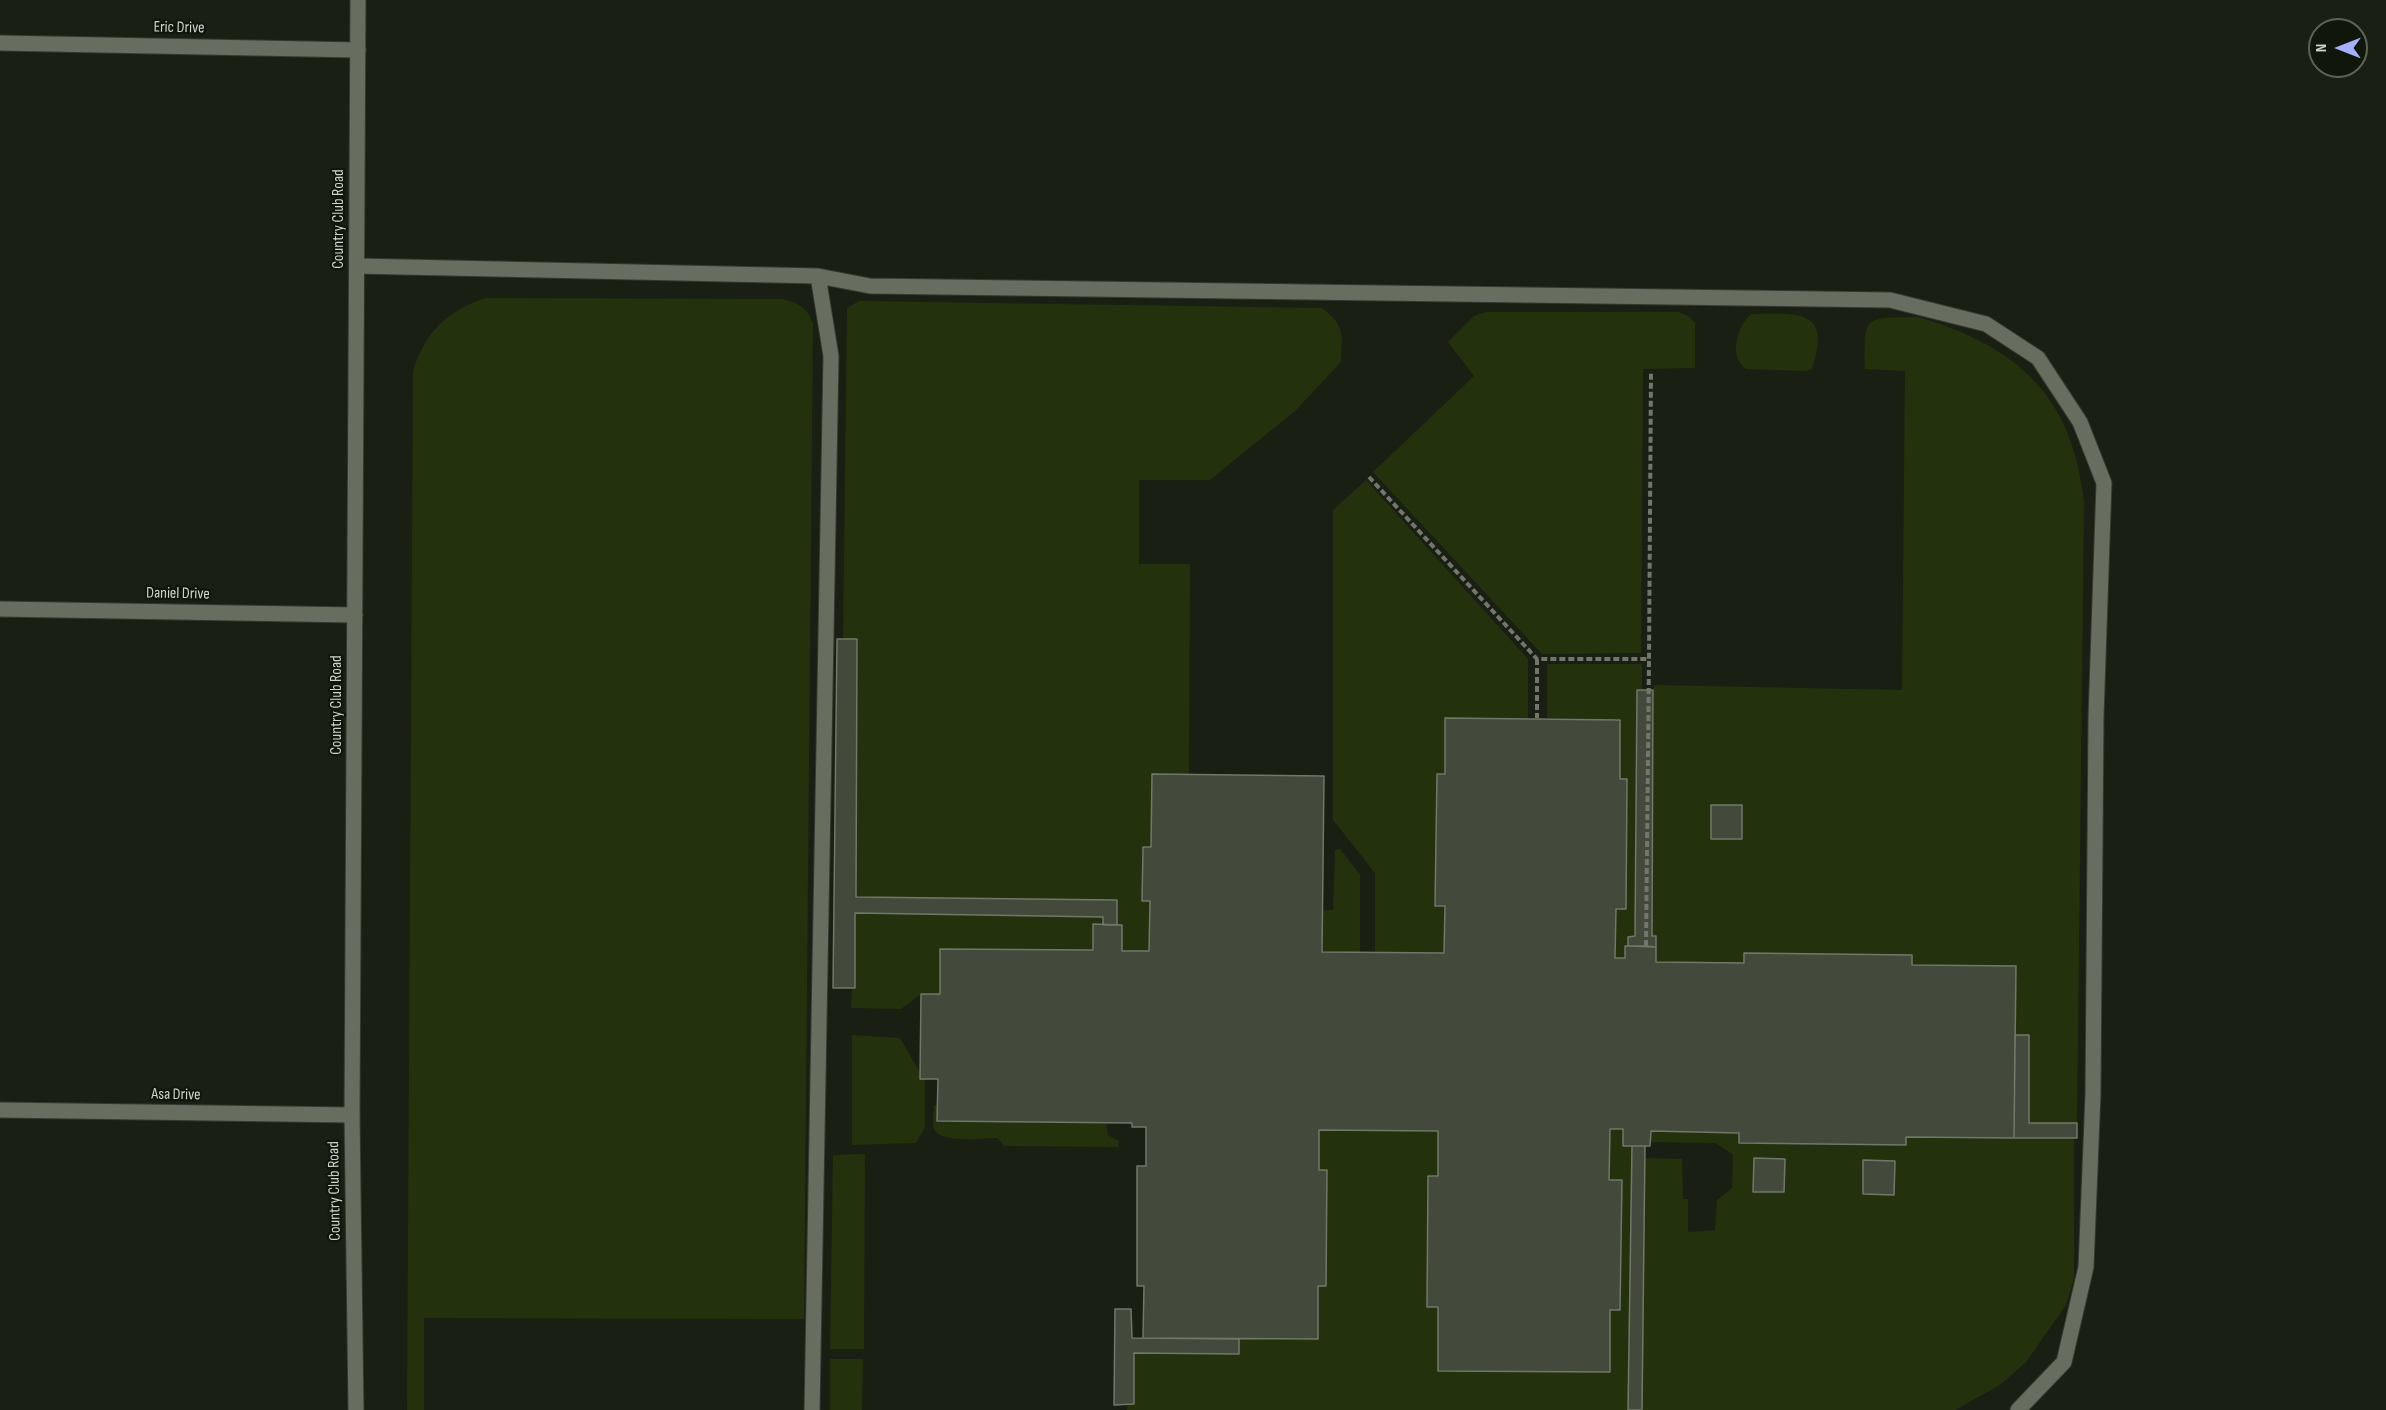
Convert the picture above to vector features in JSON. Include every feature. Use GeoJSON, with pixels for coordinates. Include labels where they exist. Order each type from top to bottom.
{"type":"FeatureCollection","features":[{"type":"Feature","properties":{"kind":"street","name":"Country Club Road"},"geometry":{"type":"LineString","coordinates":[[356,1410],[352,1115],[358,0]]}},
{"type":"Feature","properties":{"kind":"street","name":"Eric Drive"},"geometry":{"type":"LineString","coordinates":[[0,43],[358,50]]}},
{"type":"Feature","properties":{"kind":"street"},"geometry":{"type":"LineString","coordinates":[[357,266],[818,276],[882,286],[1890,300],[1986,324],[2038,358],[2080,422],[2104,483],[2096,717],[2093,1094],[2086,1267],[2064,1362],[2018,1410]]}},
{"type":"Feature","properties":{"kind":"street"},"geometry":{"type":"LineString","coordinates":[[812,1410],[831,356],[818,276]]}},
{"type":"Feature","properties":{"kind":"street","name":"Daniel Drive"},"geometry":{"type":"LineString","coordinates":[[0,609],[355,615]]}},
{"type":"Feature","properties":{"kind":"street","name":"Asa Drive"},"geometry":{"type":"LineString","coordinates":[[0,1110],[352,1115]]}},
{"type":"Feature","properties":{"kind":"path"},"geometry":{"type":"LineString","coordinates":[[1646,946],[1651,372]]}},
{"type":"Feature","properties":{"kind":"path"},"geometry":{"type":"LineString","coordinates":[[1369,477],[1538,659],[1538,718]]}},
{"type":"Feature","properties":{"kind":"path"},"geometry":{"type":"LineString","coordinates":[[1538,659],[1649,659]]}},
{"type":"Feature","properties":{"kind":"green space"},"geometry":{"type":"Polygon","coordinates":[[[485,298],[782,299],[802,307],[813,324],[804,1319],[424,1318],[424,1410],[407,1410],[413,371],[424,345],[439,325],[459,309],[485,298]]]}},
{"type":"Feature","properties":{"kind":"green space"},"geometry":{"type":"Polygon","coordinates":[[[859,301],[1322,308],[1339,326],[1342,338],[1341,362],[1296,410],[1210,480],[1139,480],[1139,564],[1190,564],[1189,774],[1152,774],[1151,847],[1143,848],[1142,901],[1150,901],[1149,951],[1122,951],[1122,925],[1117,925],[1116,900],[856,897],[857,639],[843,639],[847,308],[859,301]]]}},
{"type":"Feature","properties":{"kind":"green space"},"geometry":{"type":"Polygon","coordinates":[[[1486,312],[1678,312],[1688,316],[1695,323],[1695,368],[1643,369],[1641,653],[1542,654],[1373,472],[1474,376],[1448,342],[1474,316],[1486,312]]]}},
{"type":"Feature","properties":{"kind":"green space"},"geometry":{"type":"Polygon","coordinates":[[[1751,314],[1795,315],[1806,318],[1814,324],[1818,334],[1812,369],[1805,371],[1746,369],[1740,364],[1736,342],[1742,326],[1751,314]]]}},
{"type":"Feature","properties":{"kind":"green space"},"geometry":{"type":"Polygon","coordinates":[[[1918,317],[1984,343],[2011,360],[2034,381],[2053,405],[2067,432],[2078,465],[2084,502],[2077,1123],[2029,1123],[2029,1036],[2015,1035],[1912,965],[1912,955],[1744,953],[1744,963],[1656,962],[1656,937],[1652,936],[1654,685],[1902,690],[1905,371],[1865,369],[1865,338],[1867,329],[1877,319],[1918,317]]]}},
{"type":"Feature","properties":{"kind":"green space"},"geometry":{"type":"Polygon","coordinates":[[[1366,480],[1528,659],[1528,718],[1445,718],[1445,774],[1437,774],[1435,906],[1445,906],[1444,953],[1375,952],[1375,873],[1333,820],[1333,510],[1366,480]]]}},
{"type":"Feature","properties":{"kind":"green space"},"geometry":{"type":"Polygon","coordinates":[[[1547,664],[1642,664],[1642,690],[1637,691],[1635,936],[1625,958],[1615,958],[1616,909],[1626,909],[1627,779],[1620,779],[1620,720],[1547,718],[1547,664]]]}},
{"type":"Feature","properties":{"kind":"green space"},"geometry":{"type":"Polygon","coordinates":[[[1340,849],[1360,874],[1360,952],[1322,952],[1323,910],[1333,910],[1335,850],[1340,849]]]}},
{"type":"Feature","properties":{"kind":"green space"},"geometry":{"type":"Polygon","coordinates":[[[855,913],[1103,917],[1093,950],[940,949],[940,994],[921,994],[901,1009],[851,1008],[852,988],[855,988],[855,913]]]}},
{"type":"Feature","properties":{"kind":"green space"},"geometry":{"type":"Polygon","coordinates":[[[852,1035],[900,1038],[920,1073],[921,1079],[925,1079],[925,1127],[916,1143],[852,1145],[852,1035]]]}},
{"type":"Feature","properties":{"kind":"green space"},"geometry":{"type":"Polygon","coordinates":[[[934,1105],[937,1105],[938,1121],[1106,1122],[1108,1135],[1119,1141],[1118,1147],[1004,1146],[998,1138],[945,1137],[934,1129],[934,1105]]]}},
{"type":"Feature","properties":{"kind":"green space"},"geometry":{"type":"Polygon","coordinates":[[[1610,1129],[1623,1129],[1632,1146],[1628,1410],[1127,1410],[1134,1353],[1239,1354],[1239,1339],[1318,1339],[1318,1286],[1326,1286],[1327,1170],[1319,1170],[1319,1130],[1438,1131],[1438,1176],[1428,1176],[1427,1307],[1438,1307],[1438,1371],[1610,1372],[1610,1310],[1620,1309],[1622,1181],[1609,1180],[1610,1129]]]}},
{"type":"Feature","properties":{"kind":"green space"},"geometry":{"type":"Polygon","coordinates":[[[1651,1131],[1739,1133],[1739,1143],[1905,1145],[1906,1137],[2074,1138],[2074,1278],[2066,1305],[2026,1362],[2000,1385],[1955,1410],[1642,1410],[1645,1158],[1682,1159],[1683,1199],[1688,1199],[1688,1232],[1715,1230],[1717,1200],[1732,1188],[1733,1155],[1716,1143],[1651,1142],[1651,1131]]]}},
{"type":"Feature","properties":{"kind":"green space"},"geometry":{"type":"Polygon","coordinates":[[[865,1154],[864,1349],[830,1349],[833,1155],[865,1154]]]}},
{"type":"Feature","properties":{"kind":"green space"},"geometry":{"type":"Polygon","coordinates":[[[830,1359],[863,1359],[862,1410],[830,1410],[830,1359]]]}},
{"type":"Feature","properties":{"kind":"building"},"geometry":{"type":"Polygon","coordinates":[[[837,639],[857,639],[856,897],[1117,900],[1117,925],[1103,925],[1103,917],[855,913],[855,988],[833,988],[837,639]]]}},
{"type":"Feature","properties":{"kind":"building"},"geometry":{"type":"Polygon","coordinates":[[[1637,690],[1653,690],[1652,936],[1656,936],[1656,947],[1628,946],[1628,937],[1635,936],[1637,690]]]}},
{"type":"Feature","properties":{"kind":"building"},"geometry":{"type":"Polygon","coordinates":[[[1445,718],[1620,720],[1620,779],[1627,779],[1626,909],[1616,909],[1615,958],[1625,958],[1625,946],[1646,946],[1656,947],[1656,962],[1744,963],[1744,953],[1912,955],[1912,965],[2016,966],[2014,1138],[1906,1137],[1906,1145],[1739,1143],[1739,1133],[1651,1131],[1650,1146],[1623,1146],[1623,1129],[1610,1129],[1609,1180],[1622,1180],[1620,1310],[1610,1310],[1610,1372],[1438,1371],[1438,1307],[1427,1307],[1428,1176],[1438,1176],[1438,1131],[1319,1130],[1319,1170],[1327,1170],[1326,1286],[1318,1286],[1318,1339],[1143,1338],[1144,1286],[1137,1286],[1137,1166],[1146,1166],[1146,1127],[1132,1127],[1132,1123],[937,1121],[938,1079],[920,1079],[921,994],[940,994],[940,949],[1093,950],[1093,924],[1122,925],[1122,951],[1149,951],[1150,901],[1142,901],[1143,847],[1151,847],[1152,774],[1324,776],[1322,952],[1444,953],[1445,906],[1435,906],[1437,774],[1445,774],[1445,718]]]}},
{"type":"Feature","properties":{"kind":"building"},"geometry":{"type":"Polygon","coordinates":[[[1711,805],[1742,805],[1742,839],[1711,839],[1711,805]]]}},
{"type":"Feature","properties":{"kind":"building"},"geometry":{"type":"Polygon","coordinates":[[[2015,1035],[2029,1035],[2029,1123],[2077,1123],[2077,1138],[2014,1138],[2015,1035]]]}},
{"type":"Feature","properties":{"kind":"building"},"geometry":{"type":"Polygon","coordinates":[[[1632,1146],[1645,1146],[1642,1410],[1628,1410],[1632,1146]]]}},
{"type":"Feature","properties":{"kind":"building"},"geometry":{"type":"Polygon","coordinates":[[[1754,1158],[1785,1159],[1784,1192],[1753,1192],[1754,1158]]]}},
{"type":"Feature","properties":{"kind":"building"},"geometry":{"type":"Polygon","coordinates":[[[1863,1160],[1895,1161],[1894,1195],[1863,1194],[1863,1160]]]}},
{"type":"Feature","properties":{"kind":"building"},"geometry":{"type":"Polygon","coordinates":[[[1115,1309],[1131,1309],[1132,1338],[1239,1339],[1239,1354],[1134,1353],[1134,1404],[1114,1405],[1115,1309]]]}}]}
